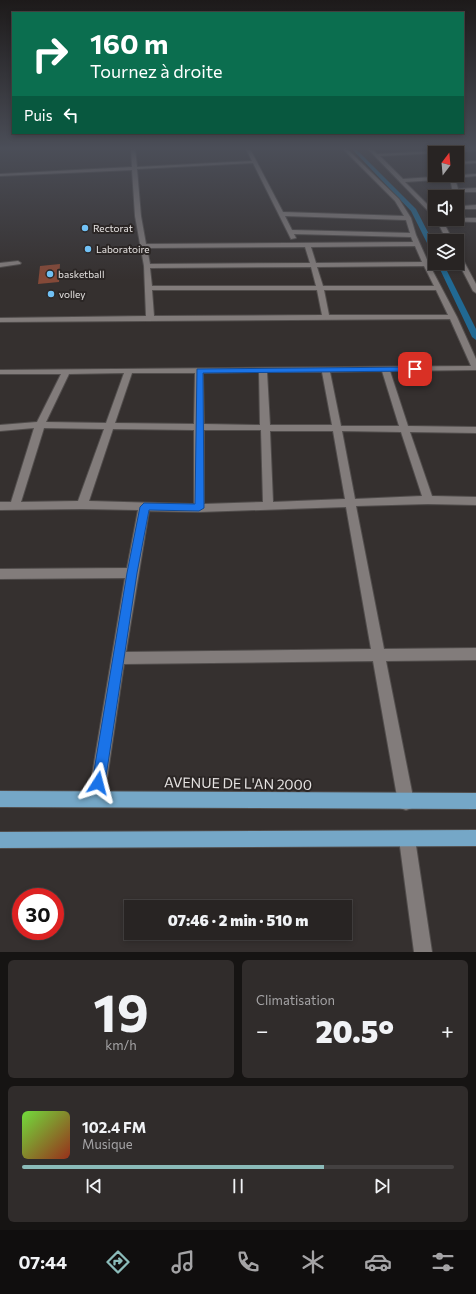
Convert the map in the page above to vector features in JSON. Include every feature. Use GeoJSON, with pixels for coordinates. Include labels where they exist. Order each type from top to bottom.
{"type":"FeatureCollection","features":[{"type":"Feature","properties":{"kind":"main road","name":"AVENUE DE L'AN 2000"},"geometry":{"type":"LineString","coordinates":[[0,799],[406,802],[476,801]]}},
{"type":"Feature","properties":{"kind":"main road"},"geometry":{"type":"LineString","coordinates":[[0,840],[476,838]]}},
{"type":"Feature","properties":{"kind":"street"},"geometry":{"type":"LineString","coordinates":[[137,191],[138,216],[147,266],[150,318]]}},
{"type":"Feature","properties":{"kind":"street"},"geometry":{"type":"LineString","coordinates":[[270,191],[296,245]]}},
{"type":"Feature","properties":{"kind":"street"},"geometry":{"type":"LineString","coordinates":[[0,373],[476,368],[453,317],[426,264],[408,218],[397,200],[388,191]]}},
{"type":"Feature","properties":{"kind":"street"},"geometry":{"type":"LineString","coordinates":[[412,191],[428,208]]}},
{"type":"Feature","properties":{"kind":"street"},"geometry":{"type":"LineString","coordinates":[[464,208],[476,207]]}},
{"type":"Feature","properties":{"kind":"street"},"geometry":{"type":"LineString","coordinates":[[282,214],[408,218]]}},
{"type":"Feature","properties":{"kind":"street"},"geometry":{"type":"LineString","coordinates":[[464,219],[476,220]]}},
{"type":"Feature","properties":{"kind":"street"},"geometry":{"type":"LineString","coordinates":[[291,232],[413,234]]}},
{"type":"Feature","properties":{"kind":"street"},"geometry":{"type":"LineString","coordinates":[[144,246],[417,244]]}},
{"type":"Feature","properties":{"kind":"street"},"geometry":{"type":"LineString","coordinates":[[308,245],[320,288],[326,317]]}},
{"type":"Feature","properties":{"kind":"street"},"geometry":{"type":"LineString","coordinates":[[0,265],[18,263]]}},
{"type":"Feature","properties":{"kind":"street"},"geometry":{"type":"LineString","coordinates":[[147,266],[426,264]]}},
{"type":"Feature","properties":{"kind":"street"},"geometry":{"type":"LineString","coordinates":[[464,267],[475,288]]}},
{"type":"Feature","properties":{"kind":"street"},"geometry":{"type":"LineString","coordinates":[[148,288],[438,288]]}},
{"type":"Feature","properties":{"kind":"street"},"geometry":{"type":"LineString","coordinates":[[0,320],[453,317]]}},
{"type":"Feature","properties":{"kind":"street"},"geometry":{"type":"LineString","coordinates":[[385,369],[428,500]]}},
{"type":"Feature","properties":{"kind":"street"},"geometry":{"type":"LineString","coordinates":[[263,370],[268,505]]}},
{"type":"Feature","properties":{"kind":"street"},"geometry":{"type":"LineString","coordinates":[[326,370],[406,802]]}},
{"type":"Feature","properties":{"kind":"street"},"geometry":{"type":"LineString","coordinates":[[82,505],[129,371]]}},
{"type":"Feature","properties":{"kind":"street"},"geometry":{"type":"LineString","coordinates":[[199,508],[200,371]]}},
{"type":"Feature","properties":{"kind":"street"},"geometry":{"type":"LineString","coordinates":[[15,506],[40,425],[66,372]]}},
{"type":"Feature","properties":{"kind":"street"},"geometry":{"type":"LineString","coordinates":[[0,428],[40,425],[476,430]]}},
{"type":"Feature","properties":{"kind":"street"},"geometry":{"type":"LineString","coordinates":[[0,506],[82,505],[199,508],[350,504],[428,500],[476,501]]}},
{"type":"Feature","properties":{"kind":"street"},"geometry":{"type":"LineString","coordinates":[[96,799],[144,507]]}},
{"type":"Feature","properties":{"kind":"street"},"geometry":{"type":"LineString","coordinates":[[0,574],[132,573]]}},
{"type":"Feature","properties":{"kind":"street"},"geometry":{"type":"LineString","coordinates":[[118,658],[476,654]]}},
{"type":"Feature","properties":{"kind":"street"},"geometry":{"type":"LineString","coordinates":[[407,839],[423,952]]}},
{"type":"Feature","properties":{"kind":"shaded area","name":"basketball"},"geometry":{"type":"Polygon","coordinates":[[[60,264],[59,282],[38,284],[40,266],[60,264]]]}},
{"type":"Feature","properties":{"kind":"waterway"},"geometry":{"type":"LineString","coordinates":[[396,191],[414,210],[428,239]]}},
{"type":"Feature","properties":{"kind":"waterway"},"geometry":{"type":"LineString","coordinates":[[443,270],[476,337]]}},
{"type":"Feature","properties":{"kind":"place","name":"Rectorat"},"geometry":{"type":"Point","coordinates":[85,228]}},
{"type":"Feature","properties":{"kind":"place","name":"Laboratoire"},"geometry":{"type":"Point","coordinates":[88,249]}},
{"type":"Feature","properties":{"kind":"place","name":"basketball"},"geometry":{"type":"Point","coordinates":[50,274]}},
{"type":"Feature","properties":{"kind":"place","name":"volley"},"geometry":{"type":"Point","coordinates":[51,294]}},
{"type":"Feature","properties":{"kind":"route"},"geometry":{"type":"LineString","coordinates":[[98,783],[144,507],[199,508],[200,371],[415,369]]}}]}
